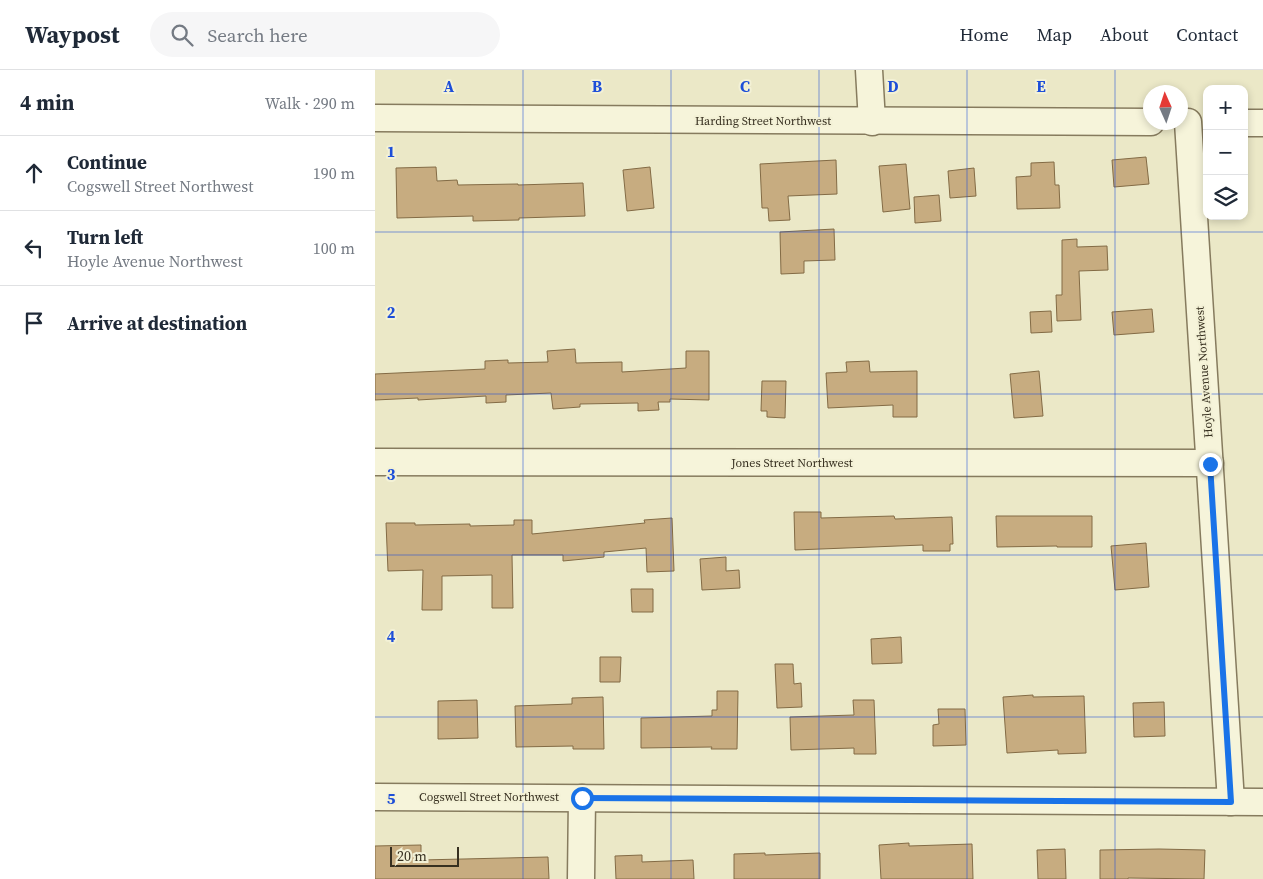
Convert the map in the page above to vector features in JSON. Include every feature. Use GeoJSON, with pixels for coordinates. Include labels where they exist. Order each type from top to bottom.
{"type":"FeatureCollection","features":[{"type":"Feature","properties":{"kind":"street"},"geometry":{"type":"LineString","coordinates":[[869,70],[872,122]]}},
{"type":"Feature","properties":{"kind":"street","name":"Harding Street Northwest"},"geometry":{"type":"LineString","coordinates":[[375,118],[1143,122]]}},
{"type":"Feature","properties":{"kind":"street","name":"Hoyle Avenue Northwest"},"geometry":{"type":"LineString","coordinates":[[1192,122],[1210,464],[1231,802]]}},
{"type":"Feature","properties":{"kind":"street"},"geometry":{"type":"LineString","coordinates":[[1248,123],[1263,123]]}},
{"type":"Feature","properties":{"kind":"street","name":"Jones Street Northwest"},"geometry":{"type":"LineString","coordinates":[[375,462],[1210,464]]}},
{"type":"Feature","properties":{"kind":"street","name":"Cogswell Street Northwest"},"geometry":{"type":"LineString","coordinates":[[375,797],[1263,802]]}},
{"type":"Feature","properties":{"kind":"street"},"geometry":{"type":"LineString","coordinates":[[581,879],[582,798]]}},
{"type":"Feature","properties":{"kind":"building"},"geometry":{"type":"Polygon","coordinates":[[[1146,157],[1149,184],[1114,187],[1112,160],[1146,157]]]}},
{"type":"Feature","properties":{"kind":"building"},"geometry":{"type":"Polygon","coordinates":[[[836,160],[837,194],[788,196],[790,220],[769,221],[768,208],[762,208],[760,164],[836,160]]]}},
{"type":"Feature","properties":{"kind":"building"},"geometry":{"type":"Polygon","coordinates":[[[1054,162],[1055,185],[1059,185],[1060,208],[1017,209],[1016,177],[1031,176],[1031,163],[1054,162]]]}},
{"type":"Feature","properties":{"kind":"building"},"geometry":{"type":"Polygon","coordinates":[[[906,164],[910,209],[883,212],[879,166],[906,164]]]}},
{"type":"Feature","properties":{"kind":"building"},"geometry":{"type":"Polygon","coordinates":[[[436,167],[437,181],[457,180],[458,185],[583,183],[585,216],[473,221],[473,216],[397,218],[396,168],[436,167]]]}},
{"type":"Feature","properties":{"kind":"building"},"geometry":{"type":"Polygon","coordinates":[[[650,167],[654,208],[627,211],[623,170],[650,167]]]}},
{"type":"Feature","properties":{"kind":"building"},"geometry":{"type":"Polygon","coordinates":[[[974,168],[976,196],[950,198],[948,171],[974,168]]]}},
{"type":"Feature","properties":{"kind":"building"},"geometry":{"type":"Polygon","coordinates":[[[939,195],[941,221],[915,223],[914,197],[939,195]]]}},
{"type":"Feature","properties":{"kind":"building"},"geometry":{"type":"Polygon","coordinates":[[[834,229],[835,260],[804,261],[804,273],[781,274],[780,232],[834,229]]]}},
{"type":"Feature","properties":{"kind":"building"},"geometry":{"type":"Polygon","coordinates":[[[1077,239],[1077,247],[1107,246],[1108,270],[1079,271],[1081,320],[1057,321],[1056,295],[1062,295],[1062,240],[1077,239]]]}},
{"type":"Feature","properties":{"kind":"building"},"geometry":{"type":"Polygon","coordinates":[[[1152,309],[1154,332],[1114,335],[1112,312],[1152,309]]]}},
{"type":"Feature","properties":{"kind":"building"},"geometry":{"type":"Polygon","coordinates":[[[1051,311],[1052,332],[1031,333],[1030,312],[1051,311]]]}},
{"type":"Feature","properties":{"kind":"building"},"geometry":{"type":"Polygon","coordinates":[[[575,349],[576,363],[622,362],[622,372],[686,368],[686,351],[709,351],[709,400],[670,399],[670,402],[658,402],[659,410],[638,411],[638,403],[580,404],[580,407],[553,409],[551,393],[506,395],[506,402],[486,403],[486,396],[418,400],[418,398],[375,400],[375,374],[485,369],[485,361],[508,360],[508,363],[548,362],[547,351],[575,349]]]}},
{"type":"Feature","properties":{"kind":"building"},"geometry":{"type":"Polygon","coordinates":[[[869,361],[870,372],[917,371],[917,417],[893,417],[893,405],[828,408],[826,373],[847,372],[846,362],[869,361]]]}},
{"type":"Feature","properties":{"kind":"building"},"geometry":{"type":"Polygon","coordinates":[[[1039,371],[1043,416],[1014,418],[1010,374],[1039,371]]]}},
{"type":"Feature","properties":{"kind":"building"},"geometry":{"type":"Polygon","coordinates":[[[762,381],[786,381],[785,418],[767,417],[767,411],[761,411],[762,381]]]}},
{"type":"Feature","properties":{"kind":"building"},"geometry":{"type":"Polygon","coordinates":[[[794,512],[821,512],[821,518],[894,516],[895,519],[952,517],[953,544],[950,544],[950,551],[923,551],[923,545],[795,550],[794,512]]]}},
{"type":"Feature","properties":{"kind":"building"},"geometry":{"type":"Polygon","coordinates":[[[996,516],[1092,516],[1092,547],[997,547],[996,516]]]}},
{"type":"Feature","properties":{"kind":"building"},"geometry":{"type":"Polygon","coordinates":[[[672,518],[674,571],[647,572],[646,548],[604,552],[604,557],[563,561],[563,555],[512,555],[513,608],[492,608],[492,575],[442,576],[442,610],[422,610],[423,570],[388,571],[386,523],[415,523],[415,525],[470,524],[470,526],[514,525],[514,520],[532,520],[532,534],[645,523],[644,520],[672,518]]]}},
{"type":"Feature","properties":{"kind":"building"},"geometry":{"type":"Polygon","coordinates":[[[1146,543],[1149,587],[1115,590],[1111,546],[1146,543]]]}},
{"type":"Feature","properties":{"kind":"building"},"geometry":{"type":"Polygon","coordinates":[[[726,557],[726,571],[739,570],[740,588],[702,590],[700,559],[726,557]]]}},
{"type":"Feature","properties":{"kind":"building"},"geometry":{"type":"Polygon","coordinates":[[[631,589],[653,589],[653,612],[632,612],[631,589]]]}},
{"type":"Feature","properties":{"kind":"building"},"geometry":{"type":"Polygon","coordinates":[[[901,637],[902,663],[872,664],[871,639],[901,637]]]}},
{"type":"Feature","properties":{"kind":"building"},"geometry":{"type":"Polygon","coordinates":[[[600,657],[621,657],[620,682],[600,682],[600,657]]]}},
{"type":"Feature","properties":{"kind":"building"},"geometry":{"type":"Polygon","coordinates":[[[775,664],[793,664],[794,684],[801,683],[802,707],[777,708],[775,664]]]}},
{"type":"Feature","properties":{"kind":"building"},"geometry":{"type":"Polygon","coordinates":[[[717,691],[738,691],[737,749],[711,749],[712,747],[641,748],[641,718],[712,716],[712,710],[717,710],[717,691]]]}},
{"type":"Feature","properties":{"kind":"building"},"geometry":{"type":"Polygon","coordinates":[[[1033,695],[1033,697],[1084,696],[1086,753],[1058,754],[1058,750],[1007,753],[1003,697],[1033,695]]]}},
{"type":"Feature","properties":{"kind":"building"},"geometry":{"type":"Polygon","coordinates":[[[603,697],[604,749],[573,749],[573,746],[516,747],[515,706],[572,704],[572,698],[603,697]]]}},
{"type":"Feature","properties":{"kind":"building"},"geometry":{"type":"Polygon","coordinates":[[[477,700],[478,738],[438,739],[438,701],[477,700]]]}},
{"type":"Feature","properties":{"kind":"building"},"geometry":{"type":"Polygon","coordinates":[[[853,700],[874,700],[876,754],[854,754],[854,748],[791,750],[790,717],[854,715],[853,700]]]}},
{"type":"Feature","properties":{"kind":"building"},"geometry":{"type":"Polygon","coordinates":[[[1164,702],[1165,736],[1134,737],[1133,703],[1164,702]]]}},
{"type":"Feature","properties":{"kind":"building"},"geometry":{"type":"Polygon","coordinates":[[[938,709],[965,709],[966,745],[933,746],[933,725],[939,724],[938,709]]]}},
{"type":"Feature","properties":{"kind":"building"},"geometry":{"type":"Polygon","coordinates":[[[909,843],[909,846],[972,844],[973,879],[881,879],[879,845],[909,843]]]}},
{"type":"Feature","properties":{"kind":"building"},"geometry":{"type":"Polygon","coordinates":[[[421,845],[421,860],[548,857],[549,879],[375,879],[375,846],[421,845]]]}},
{"type":"Feature","properties":{"kind":"building"},"geometry":{"type":"Polygon","coordinates":[[[1065,849],[1066,879],[1038,879],[1037,850],[1065,849]]]}},
{"type":"Feature","properties":{"kind":"building"},"geometry":{"type":"Polygon","coordinates":[[[1100,850],[1205,850],[1204,879],[1100,879],[1100,850]]]}},
{"type":"Feature","properties":{"kind":"building"},"geometry":{"type":"Polygon","coordinates":[[[765,853],[765,855],[820,853],[820,879],[734,879],[734,854],[765,853]]]}},
{"type":"Feature","properties":{"kind":"building"},"geometry":{"type":"Polygon","coordinates":[[[642,855],[642,862],[693,860],[694,879],[616,879],[615,856],[642,855]]]}},
{"type":"Feature","properties":{"kind":"route"},"geometry":{"type":"LineString","coordinates":[[582,798],[1231,802],[1210,464]]}}]}
